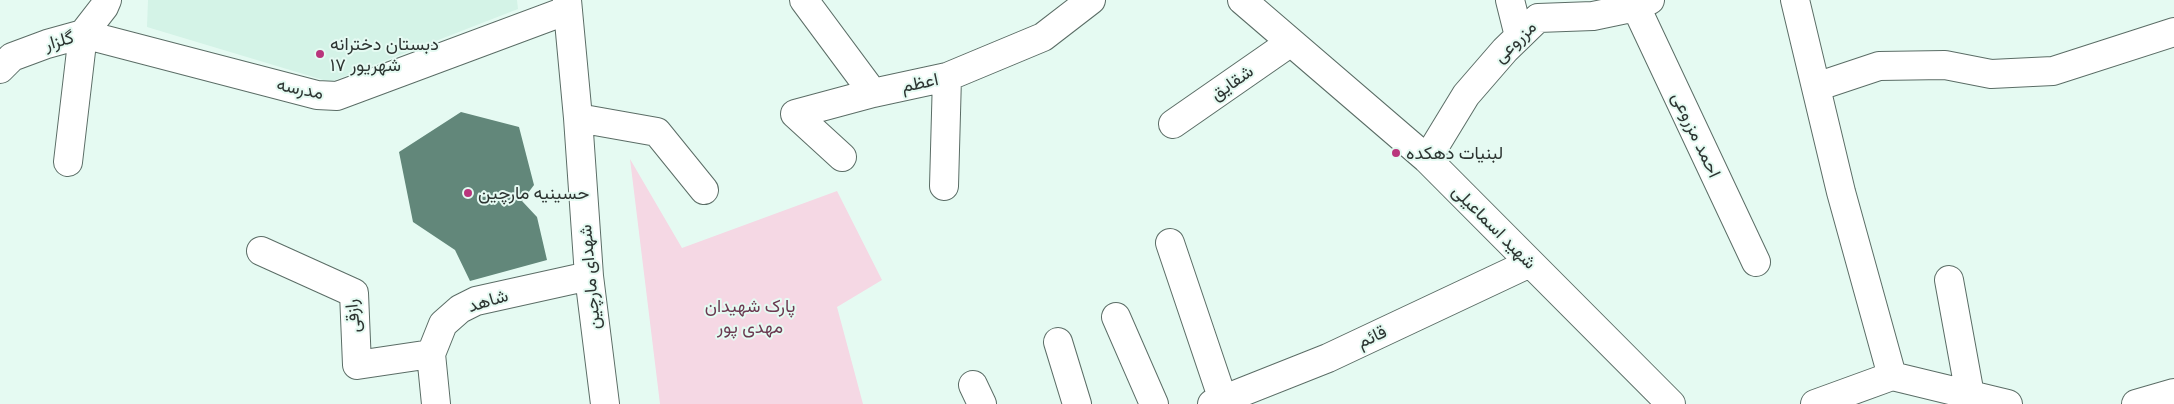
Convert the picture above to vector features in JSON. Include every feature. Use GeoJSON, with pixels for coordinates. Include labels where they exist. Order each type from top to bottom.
{"type":"FeatureCollection","features":[{"type":"Feature","properties":{"kind":"street","name":"گلزار"},"geometry":{"type":"LineString","coordinates":[[0,69],[12,57],[47,44],[83,34],[104,7],[107,0]]}},
{"type":"Feature","properties":{"kind":"street"},"geometry":{"type":"LineString","coordinates":[[804,0],[873,93]]}},
{"type":"Feature","properties":{"kind":"street","name":"اعظم"},"geometry":{"type":"LineString","coordinates":[[842,157],[795,114],[873,93],[947,77],[1043,37],[1091,0]]}},
{"type":"Feature","properties":{"kind":"street","name":"شهید اسماعیلی"},"geometry":{"type":"LineString","coordinates":[[1242,0],[1427,159],[1671,404]]}},
{"type":"Feature","properties":{"kind":"street"},"geometry":{"type":"LineString","coordinates":[[1510,0],[1519,36]]}},
{"type":"Feature","properties":{"kind":"street"},"geometry":{"type":"LineString","coordinates":[[1794,0],[1841,192],[1892,376]]}},
{"type":"Feature","properties":{"kind":"street","name":"مزروعی"},"geometry":{"type":"LineString","coordinates":[[1427,159],[1466,95],[1519,36],[1538,18],[1593,16],[1643,3]]}},
{"type":"Feature","properties":{"kind":"street","name":"احمد مزروعی"},"geometry":{"type":"LineString","coordinates":[[1643,3],[1756,262]]}},
{"type":"Feature","properties":{"kind":"street","name":"مدرسه"},"geometry":{"type":"LineString","coordinates":[[83,34],[317,95],[337,96],[568,5]]}},
{"type":"Feature","properties":{"kind":"street","name":"شهدای مارچین"},"geometry":{"type":"LineString","coordinates":[[568,5],[589,276],[605,404]]}},
{"type":"Feature","properties":{"kind":"street"},"geometry":{"type":"LineString","coordinates":[[1816,87],[1879,66],[1946,65],[1991,74],[2052,71],[2174,32]]}},
{"type":"Feature","properties":{"kind":"street"},"geometry":{"type":"LineString","coordinates":[[68,162],[83,34]]}},
{"type":"Feature","properties":{"kind":"street","name":"شقایق"},"geometry":{"type":"LineString","coordinates":[[1173,124],[1290,42]]}},
{"type":"Feature","properties":{"kind":"street"},"geometry":{"type":"LineString","coordinates":[[944,186],[947,77]]}},
{"type":"Feature","properties":{"kind":"street"},"geometry":{"type":"LineString","coordinates":[[578,118],[657,132],[704,190]]}},
{"type":"Feature","properties":{"kind":"street"},"geometry":{"type":"LineString","coordinates":[[1170,243],[1217,402]]}},
{"type":"Feature","properties":{"kind":"street","name":"رازقی"},"geometry":{"type":"LineString","coordinates":[[261,251],[354,293],[357,365],[431,354]]}},
{"type":"Feature","properties":{"kind":"street","name":"قائم"},"geometry":{"type":"LineString","coordinates":[[1217,402],[1328,358],[1530,263]]}},
{"type":"Feature","properties":{"kind":"street","name":"شاهد"},"geometry":{"type":"LineString","coordinates":[[436,404],[431,354],[443,324],[460,309],[476,301],[589,276]]}},
{"type":"Feature","properties":{"kind":"street"},"geometry":{"type":"LineString","coordinates":[[1949,280],[1970,395]]}},
{"type":"Feature","properties":{"kind":"street"},"geometry":{"type":"LineString","coordinates":[[1116,317],[1154,404]]}},
{"type":"Feature","properties":{"kind":"street"},"geometry":{"type":"LineString","coordinates":[[1058,342],[1077,404]]}},
{"type":"Feature","properties":{"kind":"street"},"geometry":{"type":"LineString","coordinates":[[1815,404],[1892,376],[2008,404]]}},
{"type":"Feature","properties":{"kind":"street"},"geometry":{"type":"LineString","coordinates":[[2136,404],[2174,393]]}},
{"type":"Feature","properties":{"kind":"shaded area","name":"دبستان دخترانه ۱۷ شهریور"},"geometry":{"type":"Polygon","coordinates":[[[148,0],[517,0],[518,9],[330,82],[147,27],[148,0]]]}},
{"type":"Feature","properties":{"kind":"green space","name":"پارک شهیدان مهدی پور"},"geometry":{"type":"Polygon","coordinates":[[[630,159],[682,248],[837,191],[882,280],[837,307],[863,404],[660,404],[630,159]]]}},
{"type":"Feature","properties":{"kind":"building","name":"حسینیه مارچین"},"geometry":{"type":"Polygon","coordinates":[[[461,112],[519,127],[534,185],[522,201],[537,217],[547,260],[470,281],[455,250],[413,222],[399,152],[461,112]]]}},
{"type":"Feature","properties":{"kind":"place","name":"دبستان دخترانه ۱۷ شهریور"},"geometry":{"type":"Point","coordinates":[320,54]}},
{"type":"Feature","properties":{"kind":"place","name":"لبنیات دهکده"},"geometry":{"type":"Point","coordinates":[1396,153]}},
{"type":"Feature","properties":{"kind":"place","name":"حسینیه مارچین"},"geometry":{"type":"Point","coordinates":[468,193]}}]}
